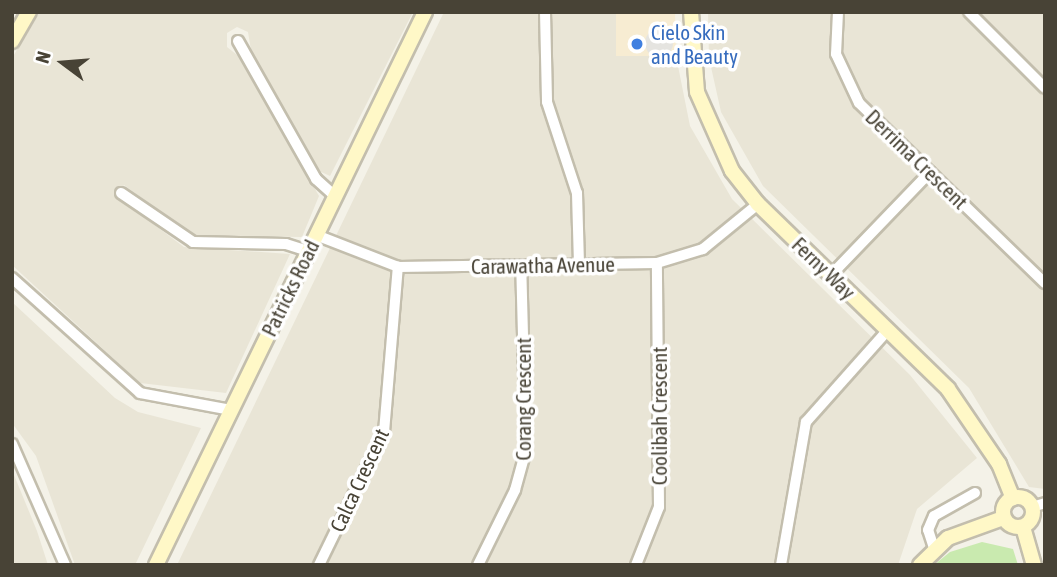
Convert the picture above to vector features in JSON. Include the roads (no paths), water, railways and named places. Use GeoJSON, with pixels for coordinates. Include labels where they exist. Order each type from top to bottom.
{"type":"FeatureCollection","features":[{"type":"Feature","properties":{"kind":"street"},"geometry":{"type":"LineString","coordinates":[[12,41],[29,12]]}},
{"type":"Feature","properties":{"kind":"street","name":"Patricks Road"},"geometry":{"type":"LineString","coordinates":[[156,565],[425,12]]}},
{"type":"Feature","properties":{"kind":"street"},"geometry":{"type":"LineString","coordinates":[[545,12],[547,102],[577,192],[579,263]]}},
{"type":"Feature","properties":{"kind":"street","name":"Ferny Way"},"geometry":{"type":"LineString","coordinates":[[691,12],[697,92],[711,133],[758,204],[888,330],[976,425],[1013,498]]}},
{"type":"Feature","properties":{"kind":"street","name":"Derrima Crescent"},"geometry":{"type":"LineString","coordinates":[[838,12],[836,54],[843,78],[859,103],[1045,283]]}},
{"type":"Feature","properties":{"kind":"street"},"geometry":{"type":"LineString","coordinates":[[969,12],[1045,88]]}},
{"type":"Feature","properties":{"kind":"street"},"geometry":{"type":"LineString","coordinates":[[238,41],[316,179],[335,197]]}},
{"type":"Feature","properties":{"kind":"street"},"geometry":{"type":"LineString","coordinates":[[831,275],[930,172]]}},
{"type":"Feature","properties":{"kind":"street"},"geometry":{"type":"LineString","coordinates":[[121,193],[193,242],[286,244],[308,251]]}},
{"type":"Feature","properties":{"kind":"street","name":"Carawatha Avenue"},"geometry":{"type":"LineString","coordinates":[[316,235],[398,267],[657,263],[703,249],[758,204]]}},
{"type":"Feature","properties":{"kind":"street","name":"Coolibah Crescent"},"geometry":{"type":"LineString","coordinates":[[636,565],[659,507],[657,263]]}},
{"type":"Feature","properties":{"kind":"street","name":"Corang Crescent"},"geometry":{"type":"LineString","coordinates":[[478,565],[515,490],[526,450],[521,265]]}},
{"type":"Feature","properties":{"kind":"street","name":"Calca Crescent"},"geometry":{"type":"LineString","coordinates":[[319,565],[384,432],[398,267]]}},
{"type":"Feature","properties":{"kind":"street"},"geometry":{"type":"LineString","coordinates":[[12,278],[139,393],[231,410]]}},
{"type":"Feature","properties":{"kind":"street"},"geometry":{"type":"LineString","coordinates":[[781,565],[806,422],[888,330]]}},
{"type":"Feature","properties":{"kind":"street"},"geometry":{"type":"LineString","coordinates":[[12,444],[65,565]]}},
{"type":"Feature","properties":{"kind":"street"},"geometry":{"type":"LineString","coordinates":[[934,548],[929,530],[934,516],[975,494]]}},
{"type":"Feature","properties":{"kind":"street"},"geometry":{"type":"LineString","coordinates":[[920,565],[934,548],[1003,518],[1013,498],[1038,505],[1023,527]]}},
{"type":"Feature","properties":{"kind":"street"},"geometry":{"type":"LineString","coordinates":[[1003,518],[1023,527],[1034,565]]}},
{"type":"Feature","properties":{"kind":"place","name":"Cielo Skin and Beauty"},"geometry":{"type":"Point","coordinates":[637,44]}}]}
